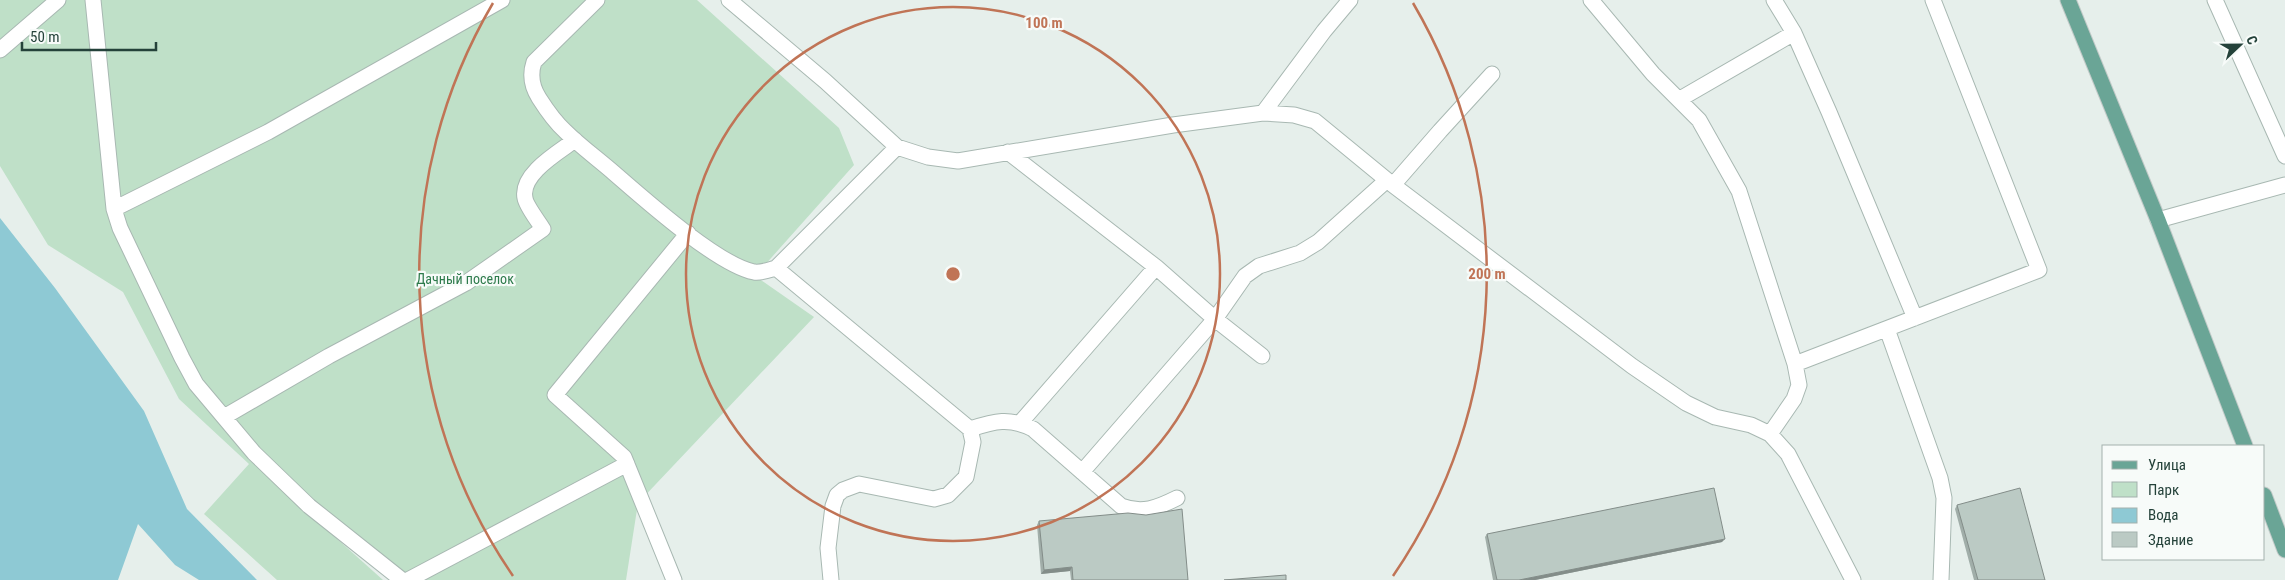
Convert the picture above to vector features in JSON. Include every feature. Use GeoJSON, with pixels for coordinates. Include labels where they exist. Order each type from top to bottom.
{"type":"FeatureCollection","features":[{"type":"Feature","properties":{"kind":"main road"},"geometry":{"type":"LineString","coordinates":[[2068,0],[2158,220],[2245,445]]}},
{"type":"Feature","properties":{"kind":"main road"},"geometry":{"type":"LineString","coordinates":[[2265,498],[2285,550]]}},
{"type":"Feature","properties":{"kind":"street"},"geometry":{"type":"LineString","coordinates":[[0,50],[58,0]]}},
{"type":"Feature","properties":{"kind":"street"},"geometry":{"type":"LineString","coordinates":[[93,0],[114,209],[120,228],[182,358],[196,384],[254,453],[308,506],[402,580]]}},
{"type":"Feature","properties":{"kind":"street"},"geometry":{"type":"LineString","coordinates":[[114,209],[268,132],[502,0]]}},
{"type":"Feature","properties":{"kind":"street"},"geometry":{"type":"LineString","coordinates":[[597,0],[534,62],[531,71],[538,97],[563,130],[688,233],[708,248],[740,266],[754,272],[764,272],[776,268],[897,147]]}},
{"type":"Feature","properties":{"kind":"street"},"geometry":{"type":"LineString","coordinates":[[729,0],[825,80],[897,147],[928,157],[958,161],[1263,112],[1294,115],[1315,121],[1390,183],[1632,366],[1686,403],[1715,417],[1751,425],[1770,434],[1788,454],[1853,580]]}},
{"type":"Feature","properties":{"kind":"street"},"geometry":{"type":"LineString","coordinates":[[1263,112],[1324,31],[1350,0]]}},
{"type":"Feature","properties":{"kind":"street"},"geometry":{"type":"LineString","coordinates":[[1591,0],[1653,74],[1699,120],[1739,191],[1795,364],[1799,385],[1794,399],[1770,434]]}},
{"type":"Feature","properties":{"kind":"street"},"geometry":{"type":"LineString","coordinates":[[1774,0],[1794,33],[1915,318]]}},
{"type":"Feature","properties":{"kind":"street"},"geometry":{"type":"LineString","coordinates":[[1795,364],[2039,270],[1933,0]]}},
{"type":"Feature","properties":{"kind":"street"},"geometry":{"type":"LineString","coordinates":[[2215,0],[2285,156]]}},
{"type":"Feature","properties":{"kind":"street"},"geometry":{"type":"LineString","coordinates":[[1680,99],[1794,33]]}},
{"type":"Feature","properties":{"kind":"street"},"geometry":{"type":"LineString","coordinates":[[1082,472],[1215,319],[1245,276],[1259,266],[1300,253],[1318,242],[1390,183],[1492,74]]}},
{"type":"Feature","properties":{"kind":"street"},"geometry":{"type":"LineString","coordinates":[[224,417],[329,356],[466,283],[543,229],[525,198],[526,186],[534,171],[575,140]]}},
{"type":"Feature","properties":{"kind":"street"},"geometry":{"type":"LineString","coordinates":[[1008,152],[1156,267],[1215,319],[1262,356]]}},
{"type":"Feature","properties":{"kind":"street"},"geometry":{"type":"LineString","coordinates":[[2158,220],[2285,185]]}},
{"type":"Feature","properties":{"kind":"street"},"geometry":{"type":"LineString","coordinates":[[674,580],[624,457],[555,395],[688,233]]}},
{"type":"Feature","properties":{"kind":"street"},"geometry":{"type":"LineString","coordinates":[[1020,422],[1156,267]]}},
{"type":"Feature","properties":{"kind":"street"},"geometry":{"type":"LineString","coordinates":[[776,268],[970,429],[973,442],[966,477],[948,495],[934,499],[858,484],[843,490],[837,495],[833,506],[828,548],[832,580]]}},
{"type":"Feature","properties":{"kind":"street"},"geometry":{"type":"LineString","coordinates":[[1887,329],[1940,478],[1944,498],[1941,580]]}},
{"type":"Feature","properties":{"kind":"street"},"geometry":{"type":"LineString","coordinates":[[970,429],[997,420],[1020,422],[1033,429],[1121,506],[1135,511],[1154,508],[1177,498]]}},
{"type":"Feature","properties":{"kind":"street"},"geometry":{"type":"LineString","coordinates":[[408,580],[627,464]]}},
{"type":"Feature","properties":{"kind":"green space","name":"Дачный поселок"},"geometry":{"type":"Polygon","coordinates":[[[0,0],[697,0],[839,128],[854,165],[755,276],[814,317],[638,503],[626,580],[391,580],[316,520],[383,580],[277,580],[204,514],[249,464],[179,399],[123,292],[48,245],[0,166],[0,0]]]}},
{"type":"Feature","properties":{"kind":"water"},"geometry":{"type":"Polygon","coordinates":[[[0,218],[55,288],[144,411],[187,509],[257,580],[199,580],[175,565],[138,524],[118,580],[0,580],[0,218]]]}},
{"type":"Feature","properties":{"kind":"building"},"geometry":{"type":"Polygon","coordinates":[[[1714,488],[1725,539],[1519,580],[1497,580],[1487,534],[1714,488]]]}},
{"type":"Feature","properties":{"kind":"building"},"geometry":{"type":"Polygon","coordinates":[[[2020,488],[2045,580],[1978,580],[1957,505],[2020,488]]]}},
{"type":"Feature","properties":{"kind":"building"},"geometry":{"type":"Polygon","coordinates":[[[1182,509],[1188,580],[1073,580],[1072,567],[1044,570],[1039,521],[1128,513],[1146,515],[1182,509]]]}},
{"type":"Feature","properties":{"kind":"building"},"geometry":{"type":"Polygon","coordinates":[[[1286,575],[1286,580],[1224,580],[1286,575]]]}}]}
